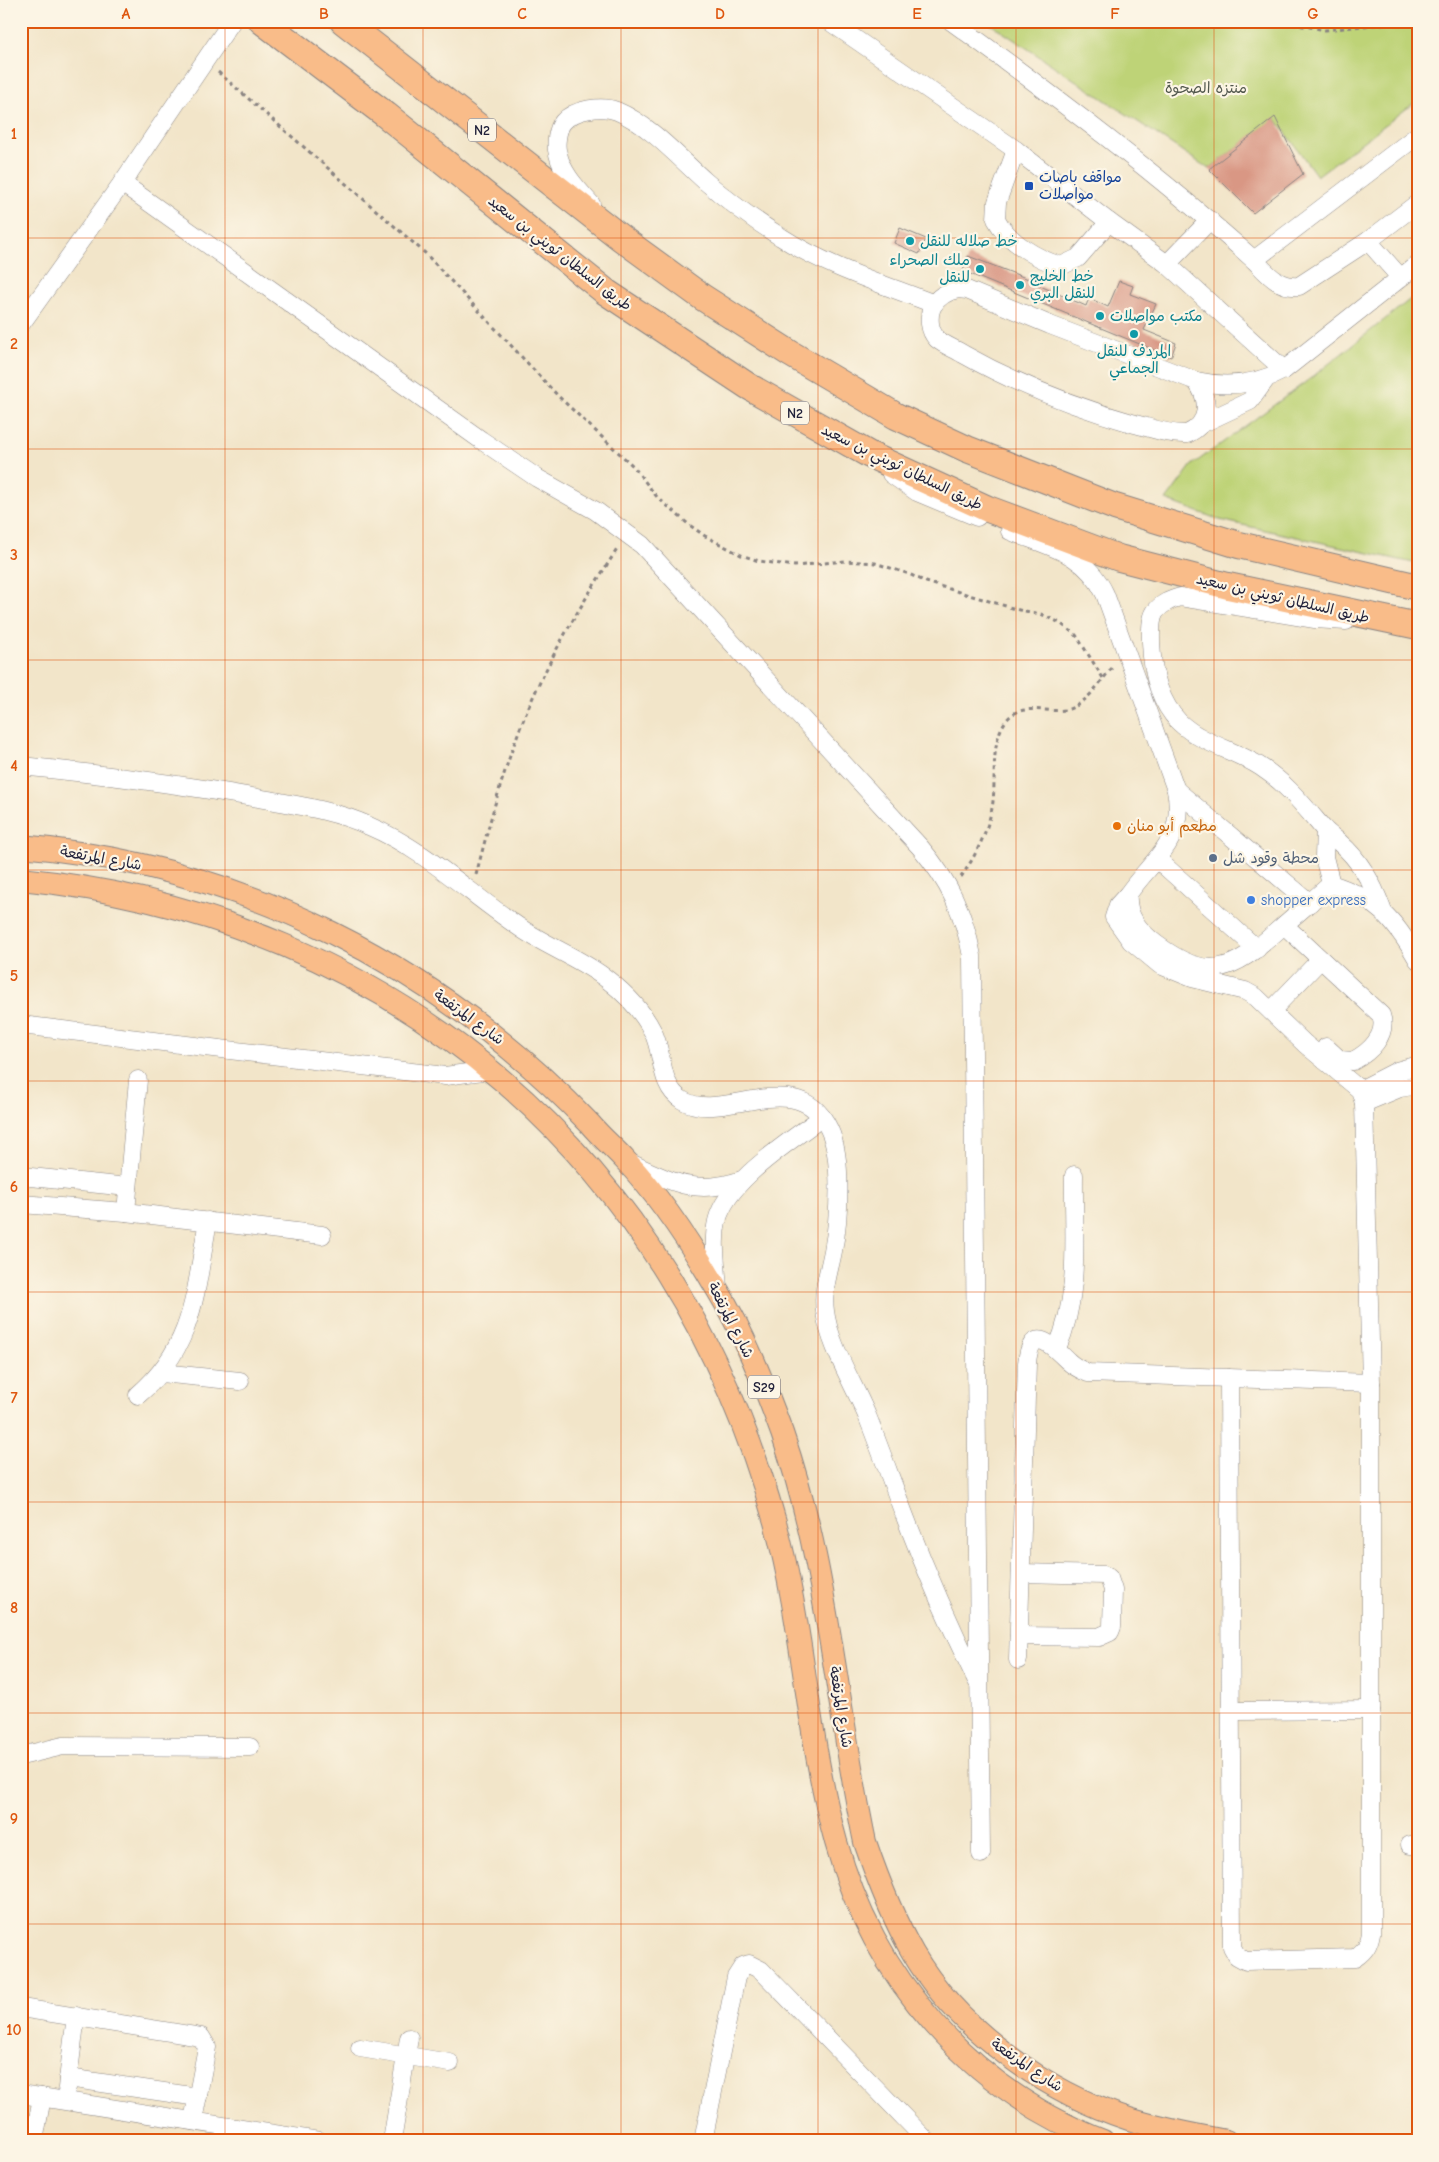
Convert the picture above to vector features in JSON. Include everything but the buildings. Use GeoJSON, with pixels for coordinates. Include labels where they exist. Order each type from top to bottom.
{"type":"FeatureCollection","features":[{"type":"Feature","properties":{"kind":"highway","name":"طريق السلطان ثويني بن سعيد"},"geometry":{"type":"LineString","coordinates":[[262,21],[386,115],[606,292],[748,386],[870,456],[988,509],[1119,558],[1228,586],[1406,624]]}},
{"type":"Feature","properties":{"kind":"highway","name":"N2"},"geometry":{"type":"LineString","coordinates":[[343,21],[621,238],[702,297],[791,354],[896,416],[967,448],[1115,507],[1220,539],[1418,587]]}},
{"type":"Feature","properties":{"kind":"main road","name":"شارع المرتفعة"},"geometry":{"type":"LineString","coordinates":[[21,846],[102,857],[165,870],[227,888],[288,911],[346,939],[403,970],[457,1006],[508,1046],[556,1089],[627,1162],[676,1225],[718,1291],[761,1379],[782,1434],[800,1490],[814,1547],[864,1842],[877,1878],[913,1954],[937,1986],[974,2027],[996,2047],[1046,2080],[1100,2108],[1128,2119],[1226,2141]]}},
{"type":"Feature","properties":{"kind":"main road","name":"شارع المرتفعة"},"geometry":{"type":"LineString","coordinates":[[21,879],[122,893],[186,909],[257,932],[342,971],[383,994],[454,1042],[490,1070],[556,1131],[617,1200],[673,1282],[723,1377],[750,1443],[777,1528],[836,1843],[858,1905],[888,1963],[907,1991],[943,2034],[991,2078],[1024,2102],[1052,2118],[1103,2141]]}},
{"type":"Feature","properties":{"kind":"street"},"geometry":{"type":"LineString","coordinates":[[21,324],[122,182],[232,21]]}},
{"type":"Feature","properties":{"kind":"street"},"geometry":{"type":"LineString","coordinates":[[829,21],[1016,150],[1167,264],[1284,370]]}},
{"type":"Feature","properties":{"kind":"street"},"geometry":{"type":"LineString","coordinates":[[952,21],[1094,126],[1210,220],[1280,284],[1289,287],[1299,286],[1368,241],[1418,203]]}},
{"type":"Feature","properties":{"kind":"street"},"geometry":{"type":"LineString","coordinates":[[621,238],[566,175],[557,153],[558,136],[563,122],[577,113],[590,109],[615,110],[639,123],[708,184],[782,238],[827,261],[934,304]]}},
{"type":"Feature","properties":{"kind":"street"},"geometry":{"type":"LineString","coordinates":[[1254,260],[1418,135]]}},
{"type":"Feature","properties":{"kind":"street"},"geometry":{"type":"LineString","coordinates":[[1016,150],[998,202],[996,219],[1018,244],[1045,260],[1061,266],[1078,258],[1109,222]]}},
{"type":"Feature","properties":{"kind":"street"},"geometry":{"type":"LineString","coordinates":[[122,182],[508,459],[628,532],[665,568],[914,840],[939,869],[952,890],[966,926],[972,956],[981,1854]]}},
{"type":"Feature","properties":{"kind":"street"},"geometry":{"type":"LineString","coordinates":[[1167,264],[1210,220]]}},
{"type":"Feature","properties":{"kind":"street"},"geometry":{"type":"LineString","coordinates":[[1368,241],[1400,277]]}},
{"type":"Feature","properties":{"kind":"street"},"geometry":{"type":"LineString","coordinates":[[1196,381],[1207,400],[1206,414],[1201,424],[1193,432],[1181,434],[1109,417],[1039,392],[1004,376],[937,339],[930,318],[938,298],[952,290],[967,290],[1050,325],[1196,381],[1213,385],[1231,386],[1266,379],[1284,370],[1418,264]]}},
{"type":"Feature","properties":{"kind":"street"},"geometry":{"type":"LineString","coordinates":[[1201,424],[1239,408],[1250,401],[1266,379]]}},
{"type":"Feature","properties":{"kind":"street"},"geometry":{"type":"LineString","coordinates":[[870,456],[900,481],[917,492],[1068,554],[1085,564],[1097,577],[1106,594],[1176,790],[1179,811],[1175,832],[1157,859],[1118,905],[1114,917],[1126,935],[1140,950],[1160,965],[1176,972],[1245,991],[1271,1012],[1362,1097],[1371,1383],[1371,1710],[1369,1943],[1364,1952],[1355,1958],[1246,1961],[1238,1956],[1232,1947],[1229,1378]]}},
{"type":"Feature","properties":{"kind":"street"},"geometry":{"type":"LineString","coordinates":[[1382,909],[1376,890],[1360,865],[1341,843],[1325,831],[1299,800],[1269,773],[1241,756],[1197,736],[1179,721],[1164,702],[1155,680],[1151,629],[1154,614],[1165,602],[1180,596],[1315,619],[1406,624]]}},
{"type":"Feature","properties":{"kind":"street"},"geometry":{"type":"LineString","coordinates":[[21,766],[150,781],[226,793],[348,817],[404,844],[534,937],[594,970],[625,995],[639,1010],[655,1036],[661,1050],[666,1082],[678,1098],[694,1106],[701,1106],[787,1098],[806,1104],[822,1117],[833,1137],[838,1190],[836,1234],[824,1295],[827,1325],[864,1408],[933,1586],[980,1686]]}},
{"type":"Feature","properties":{"kind":"street"},"geometry":{"type":"LineString","coordinates":[[1176,790],[1310,902]]}},
{"type":"Feature","properties":{"kind":"street"},"geometry":{"type":"LineString","coordinates":[[1325,831],[1324,857],[1331,884]]}},
{"type":"Feature","properties":{"kind":"street"},"geometry":{"type":"LineString","coordinates":[[1157,859],[1258,948]]}},
{"type":"Feature","properties":{"kind":"street"},"geometry":{"type":"LineString","coordinates":[[1128,894],[1127,906],[1131,918],[1138,927],[1163,949],[1193,964],[1218,968],[1231,966],[1258,948],[1331,884]]}},
{"type":"Feature","properties":{"kind":"street"},"geometry":{"type":"LineString","coordinates":[[1331,884],[1358,894],[1382,909],[1403,935],[1418,960]]}},
{"type":"Feature","properties":{"kind":"street"},"geometry":{"type":"LineString","coordinates":[[1284,925],[1381,1015],[1384,1024],[1383,1032],[1378,1039],[1353,1061],[1340,1060],[1320,1043],[1305,1044]]}},
{"type":"Feature","properties":{"kind":"street"},"geometry":{"type":"LineString","coordinates":[[1271,1012],[1320,960]]}},
{"type":"Feature","properties":{"kind":"street"},"geometry":{"type":"LineString","coordinates":[[21,1025],[445,1076],[490,1070]]}},
{"type":"Feature","properties":{"kind":"street"},"geometry":{"type":"LineString","coordinates":[[1362,1097],[1397,1071],[1418,1065]]}},
{"type":"Feature","properties":{"kind":"street"},"geometry":{"type":"LineString","coordinates":[[126,1212],[138,1080]]}},
{"type":"Feature","properties":{"kind":"street"},"geometry":{"type":"LineString","coordinates":[[1362,1097],[1418,1085]]}},
{"type":"Feature","properties":{"kind":"street"},"geometry":{"type":"LineString","coordinates":[[718,1291],[715,1236],[718,1219],[724,1205],[742,1180],[822,1117]]}},
{"type":"Feature","properties":{"kind":"street"},"geometry":{"type":"LineString","coordinates":[[627,1162],[670,1181],[697,1188],[711,1188],[742,1180]]}},
{"type":"Feature","properties":{"kind":"street"},"geometry":{"type":"LineString","coordinates":[[1057,1348],[1066,1325],[1072,1301],[1074,1175]]}},
{"type":"Feature","properties":{"kind":"street"},"geometry":{"type":"LineString","coordinates":[[21,1176],[128,1187]]}},
{"type":"Feature","properties":{"kind":"street"},"geometry":{"type":"LineString","coordinates":[[21,1204],[126,1212],[322,1235]]}},
{"type":"Feature","properties":{"kind":"street"},"geometry":{"type":"LineString","coordinates":[[138,1395],[161,1373],[179,1346],[190,1318],[208,1221]]}},
{"type":"Feature","properties":{"kind":"street"},"geometry":{"type":"LineString","coordinates":[[1018,1660],[1028,1356],[1029,1349],[1040,1340],[1048,1342],[1057,1348],[1068,1362],[1088,1373],[1371,1383]]}},
{"type":"Feature","properties":{"kind":"street"},"geometry":{"type":"LineString","coordinates":[[161,1373],[240,1381]]}},
{"type":"Feature","properties":{"kind":"street"},"geometry":{"type":"LineString","coordinates":[[1019,1636],[1099,1637],[1110,1632],[1112,1627],[1113,1590],[1109,1578],[1104,1575],[1021,1573]]}},
{"type":"Feature","properties":{"kind":"street"},"geometry":{"type":"LineString","coordinates":[[1232,1710],[1371,1710]]}},
{"type":"Feature","properties":{"kind":"street"},"geometry":{"type":"LineString","coordinates":[[21,1756],[63,1746],[250,1747]]}},
{"type":"Feature","properties":{"kind":"street"},"geometry":{"type":"LineString","coordinates":[[703,2141],[736,1977],[743,1966],[749,1964],[761,1970],[927,2141]]}},
{"type":"Feature","properties":{"kind":"street"},"geometry":{"type":"LineString","coordinates":[[21,2008],[201,2037],[207,2046],[193,2121]]}},
{"type":"Feature","properties":{"kind":"street"},"geometry":{"type":"LineString","coordinates":[[65,2101],[76,2016]]}},
{"type":"Feature","properties":{"kind":"street"},"geometry":{"type":"LineString","coordinates":[[392,2141],[407,2047]]}},
{"type":"Feature","properties":{"kind":"street"},"geometry":{"type":"LineString","coordinates":[[360,2048],[407,2047],[450,2063]]}},
{"type":"Feature","properties":{"kind":"street"},"geometry":{"type":"LineString","coordinates":[[68,2078],[198,2097]]}},
{"type":"Feature","properties":{"kind":"street"},"geometry":{"type":"LineString","coordinates":[[21,2094],[319,2141]]}},
{"type":"Feature","properties":{"kind":"street"},"geometry":{"type":"LineString","coordinates":[[34,2141],[42,2097]]}},
{"type":"Feature","properties":{"kind":"path"},"geometry":{"type":"LineString","coordinates":[[1277,21],[1325,30],[1411,21]]}},
{"type":"Feature","properties":{"kind":"path"},"geometry":{"type":"LineString","coordinates":[[204,60],[425,253],[559,397],[633,466],[657,497],[688,524],[724,547],[759,561],[795,566],[845,561],[875,563],[1019,610],[1041,614],[1060,623],[1076,635],[1103,678]]}},
{"type":"Feature","properties":{"kind":"path"},"geometry":{"type":"LineString","coordinates":[[472,893],[496,797],[530,704],[574,615],[628,532]]}},
{"type":"Feature","properties":{"kind":"path"},"geometry":{"type":"LineString","coordinates":[[952,890],[970,864],[984,836],[992,808],[999,732],[1006,720],[1018,712],[1034,709],[1068,709],[1089,696],[1126,652]]}},
{"type":"Feature","properties":{"kind":"green space","name":"منتزه الصحوة"},"geometry":{"type":"Polygon","coordinates":[[[986,21],[1418,21],[1418,100],[1317,176],[1275,118],[1209,169],[986,21]]]}},
{"type":"Feature","properties":{"kind":"green space"},"geometry":{"type":"Polygon","coordinates":[[[1418,293],[1418,564],[1220,520],[1166,500],[1192,465],[1311,378],[1418,293]]]}},
{"type":"Feature","properties":{"kind":"place","name":"مواقف باصات مواصلات"},"geometry":{"type":"Point","coordinates":[1029,186]}},
{"type":"Feature","properties":{"kind":"place","name":"خط صلاله للنقل"},"geometry":{"type":"Point","coordinates":[910,241]}},
{"type":"Feature","properties":{"kind":"place","name":"ملك الصحراء للنقل"},"geometry":{"type":"Point","coordinates":[980,269]}},
{"type":"Feature","properties":{"kind":"place","name":"خط الخليج للنقل البري"},"geometry":{"type":"Point","coordinates":[1020,285]}},
{"type":"Feature","properties":{"kind":"place","name":"مكتب مواصلات"},"geometry":{"type":"Point","coordinates":[1100,316]}},
{"type":"Feature","properties":{"kind":"place","name":"المردف للنقل الجماعي"},"geometry":{"type":"Point","coordinates":[1134,334]}},
{"type":"Feature","properties":{"kind":"place","name":"مطعم أبو منان"},"geometry":{"type":"Point","coordinates":[1117,826]}},
{"type":"Feature","properties":{"kind":"place","name":"محطة وقود شل"},"geometry":{"type":"Point","coordinates":[1213,858]}},
{"type":"Feature","properties":{"kind":"place","name":"shopper express"},"geometry":{"type":"Point","coordinates":[1251,900]}}]}
